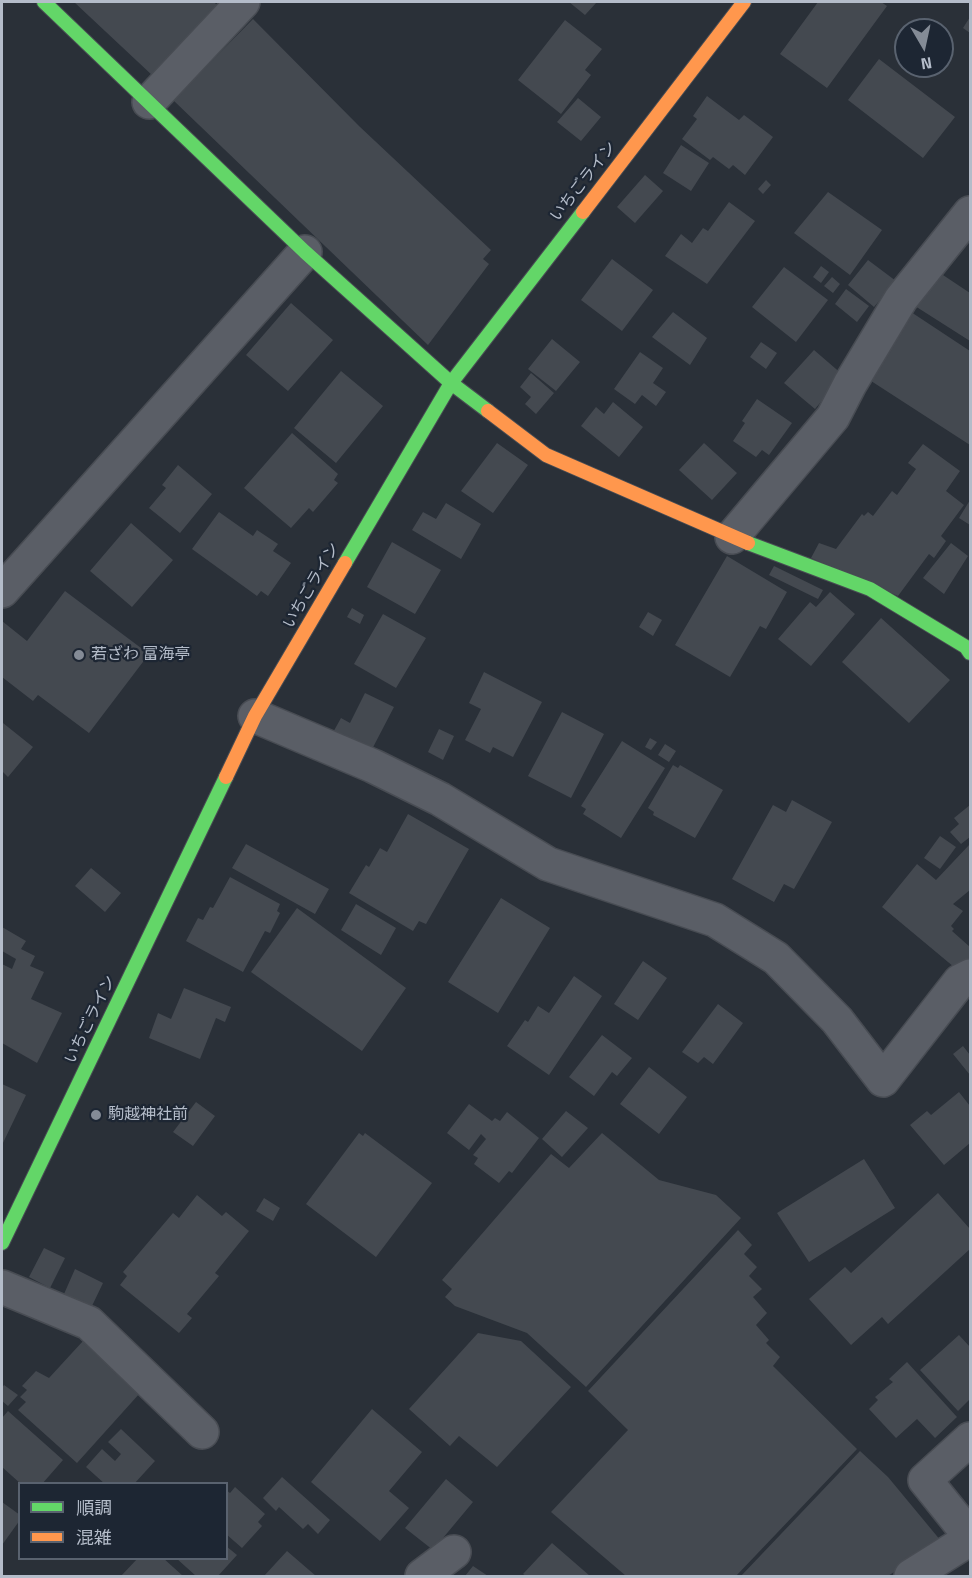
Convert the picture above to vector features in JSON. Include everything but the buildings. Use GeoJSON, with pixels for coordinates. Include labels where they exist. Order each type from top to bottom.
{"type":"FeatureCollection","features":[{"type":"Feature","properties":{"kind":"main road"},"geometry":{"type":"LineString","coordinates":[[44,2],[305,252],[451,383],[546,455],[732,537],[870,589],[966,647],[970,653]]}},
{"type":"Feature","properties":{"kind":"main road","name":"いちごライン"},"geometry":{"type":"LineString","coordinates":[[2,1243],[255,716],[451,383],[744,2]]}},
{"type":"Feature","properties":{"kind":"street"},"geometry":{"type":"LineString","coordinates":[[149,102],[243,2]]}},
{"type":"Feature","properties":{"kind":"street"},"geometry":{"type":"LineString","coordinates":[[732,537],[833,417],[901,299],[970,213]]}},
{"type":"Feature","properties":{"kind":"street"},"geometry":{"type":"LineString","coordinates":[[2,591],[305,252]]}},
{"type":"Feature","properties":{"kind":"street"},"geometry":{"type":"LineString","coordinates":[[255,716],[373,766],[440,799],[548,864],[715,920],[776,958],[837,1020],[883,1080],[960,981],[970,976]]}},
{"type":"Feature","properties":{"kind":"street"},"geometry":{"type":"LineString","coordinates":[[2,1287],[90,1323],[202,1431]]}},
{"type":"Feature","properties":{"kind":"street"},"geometry":{"type":"LineString","coordinates":[[911,1576],[970,1537],[925,1480],[970,1439]]}},
{"type":"Feature","properties":{"kind":"street"},"geometry":{"type":"LineString","coordinates":[[422,1576],[454,1552]]}},
{"type":"Feature","properties":{"kind":"traffic: fast"},"geometry":{"type":"LineString","coordinates":[[44,2],[305,252],[451,383],[488,411]]}},
{"type":"Feature","properties":{"kind":"traffic: fast"},"geometry":{"type":"LineString","coordinates":[[345,563],[451,383],[583,212]]}},
{"type":"Feature","properties":{"kind":"traffic: fast"},"geometry":{"type":"LineString","coordinates":[[748,543],[870,589],[966,647],[970,653]]}},
{"type":"Feature","properties":{"kind":"traffic: fast"},"geometry":{"type":"LineString","coordinates":[[2,1243],[226,777]]}},
{"type":"Feature","properties":{"kind":"traffic: slow"},"geometry":{"type":"LineString","coordinates":[[583,212],[744,2]]}},
{"type":"Feature","properties":{"kind":"traffic: slow"},"geometry":{"type":"LineString","coordinates":[[488,411],[546,455],[748,543]]}},
{"type":"Feature","properties":{"kind":"traffic: slow"},"geometry":{"type":"LineString","coordinates":[[226,777],[255,716],[345,563]]}},
{"type":"Feature","properties":{"kind":"place","name":"若ざわ 富海亭"},"geometry":{"type":"Point","coordinates":[79,655]}},
{"type":"Feature","properties":{"kind":"place","name":"駒越神社前"},"geometry":{"type":"Point","coordinates":[96,1115]}}]}
